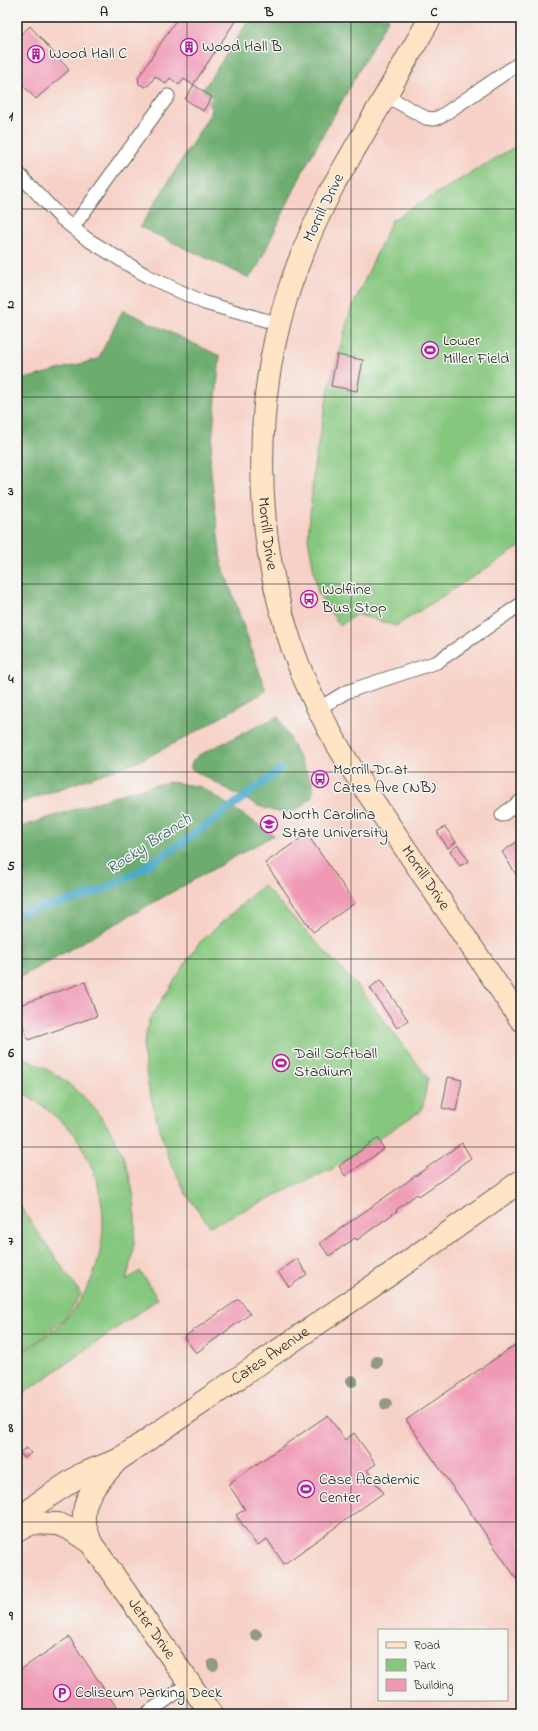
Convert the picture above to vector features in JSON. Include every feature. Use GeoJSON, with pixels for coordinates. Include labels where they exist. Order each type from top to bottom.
{"type":"FeatureCollection","features":[{"type":"Feature","properties":{"kind":"street","name":"Morrill Drive"},"geometry":{"type":"LineString","coordinates":[[431,17],[384,95],[332,188],[318,216],[296,271],[279,324],[267,390],[262,452],[264,510],[278,596],[287,631],[298,664],[337,747],[521,1020]]}},
{"type":"Feature","properties":{"kind":"street","name":"Cates Avenue"},"geometry":{"type":"LineString","coordinates":[[17,1523],[38,1504],[82,1474],[118,1460],[392,1273],[521,1181]]}},
{"type":"Feature","properties":{"kind":"street"},"geometry":{"type":"LineString","coordinates":[[91,1543],[85,1524],[85,1505],[95,1486],[118,1460]]}},
{"type":"Feature","properties":{"kind":"street"},"geometry":{"type":"LineString","coordinates":[[17,1531],[32,1523],[58,1524],[70,1529],[91,1543]]}},
{"type":"Feature","properties":{"kind":"street","name":"Jeter Drive"},"geometry":{"type":"LineString","coordinates":[[91,1543],[211,1714]]}},
{"type":"Feature","properties":{"kind":"lane"},"geometry":{"type":"LineString","coordinates":[[384,95],[426,118],[433,119],[440,117],[521,62]]}},
{"type":"Feature","properties":{"kind":"lane"},"geometry":{"type":"LineString","coordinates":[[73,227],[168,96]]}},
{"type":"Feature","properties":{"kind":"lane"},"geometry":{"type":"LineString","coordinates":[[17,172],[56,213],[87,239],[147,276],[205,303],[279,324]]}},
{"type":"Feature","properties":{"kind":"lane"},"geometry":{"type":"LineString","coordinates":[[318,709],[346,692],[437,662],[521,604]]}},
{"type":"Feature","properties":{"kind":"lane"},"geometry":{"type":"LineString","coordinates":[[502,815],[521,801]]}},
{"type":"Feature","properties":{"kind":"lane"},"geometry":{"type":"LineString","coordinates":[[146,1714],[190,1683]]}},
{"type":"Feature","properties":{"kind":"shaded area","name":"North Carolina State University"},"geometry":{"type":"Polygon","coordinates":[[[17,17],[521,17],[521,1714],[17,1714],[17,17]]]}},
{"type":"Feature","properties":{"kind":"green space"},"geometry":{"type":"Polygon","coordinates":[[[251,17],[389,17],[304,169],[257,268],[249,278],[140,227],[212,111],[202,91],[251,17]]]}},
{"type":"Feature","properties":{"kind":"green space","name":"Lower Miller Field"},"geometry":{"type":"Polygon","coordinates":[[[521,143],[521,546],[396,626],[356,614],[340,626],[318,593],[308,539],[314,465],[329,388],[350,312],[392,220],[521,143]]]}},
{"type":"Feature","properties":{"kind":"green space"},"geometry":{"type":"Polygon","coordinates":[[[123,310],[220,356],[210,463],[221,561],[266,691],[187,737],[139,761],[17,804],[17,381],[98,359],[123,310]]]}},
{"type":"Feature","properties":{"kind":"green space"},"geometry":{"type":"Polygon","coordinates":[[[278,716],[314,787],[310,799],[304,805],[290,812],[277,812],[258,806],[191,769],[191,764],[197,756],[278,716]]]}},
{"type":"Feature","properties":{"kind":"green space"},"geometry":{"type":"Polygon","coordinates":[[[170,782],[201,787],[274,835],[17,979],[17,828],[128,792],[170,782]]]}},
{"type":"Feature","properties":{"kind":"green space","name":"Dail Softball Stadium"},"geometry":{"type":"Polygon","coordinates":[[[263,885],[361,990],[428,1078],[422,1110],[332,1169],[210,1226],[186,1194],[169,1158],[148,1085],[143,1049],[149,1020],[198,944],[263,885]]]}},
{"type":"Feature","properties":{"kind":"green space"},"geometry":{"type":"Polygon","coordinates":[[[17,1055],[50,1071],[78,1092],[101,1117],[118,1145],[129,1176],[135,1210],[134,1244],[126,1280],[140,1271],[158,1299],[17,1398],[17,1357],[48,1335],[63,1322],[75,1308],[86,1291],[100,1254],[103,1216],[101,1196],[96,1177],[75,1135],[41,1105],[17,1091],[17,1055]]]}},
{"type":"Feature","properties":{"kind":"green space"},"geometry":{"type":"Polygon","coordinates":[[[17,1202],[81,1294],[66,1317],[43,1337],[17,1355],[17,1202]]]}},
{"type":"Feature","properties":{"kind":"building","name":"Wood Hall B"},"geometry":{"type":"Polygon","coordinates":[[[178,17],[238,17],[193,85],[184,79],[179,85],[170,78],[166,84],[155,76],[149,85],[145,87],[139,84],[138,78],[178,17]]]}},
{"type":"Feature","properties":{"kind":"building","name":"Wood Hall C"},"geometry":{"type":"Polygon","coordinates":[[[30,26],[69,70],[36,99],[17,79],[17,38],[30,26]]]}},
{"type":"Feature","properties":{"kind":"building"},"geometry":{"type":"Polygon","coordinates":[[[194,85],[212,97],[203,111],[185,99],[194,85]]]}},
{"type":"Feature","properties":{"kind":"building"},"geometry":{"type":"Polygon","coordinates":[[[337,355],[363,360],[357,391],[331,386],[337,355]]]}},
{"type":"Feature","properties":{"kind":"building"},"geometry":{"type":"Polygon","coordinates":[[[445,827],[456,842],[448,848],[437,832],[445,827]]]}},
{"type":"Feature","properties":{"kind":"building"},"geometry":{"type":"Polygon","coordinates":[[[307,834],[355,903],[313,932],[265,863],[307,834]]]}},
{"type":"Feature","properties":{"kind":"building"},"geometry":{"type":"Polygon","coordinates":[[[521,839],[521,882],[502,852],[521,839]]]}},
{"type":"Feature","properties":{"kind":"building"},"geometry":{"type":"Polygon","coordinates":[[[458,845],[469,861],[460,866],[450,851],[458,845]]]}},
{"type":"Feature","properties":{"kind":"building"},"geometry":{"type":"Polygon","coordinates":[[[380,980],[408,1020],[397,1028],[370,988],[380,980]]]}},
{"type":"Feature","properties":{"kind":"building"},"geometry":{"type":"Polygon","coordinates":[[[85,982],[97,1016],[28,1040],[17,1006],[85,982]]]}},
{"type":"Feature","properties":{"kind":"building"},"geometry":{"type":"Polygon","coordinates":[[[448,1077],[462,1080],[456,1111],[442,1108],[448,1077]]]}},
{"type":"Feature","properties":{"kind":"building"},"geometry":{"type":"Polygon","coordinates":[[[378,1138],[384,1149],[345,1176],[339,1166],[378,1138]]]}},
{"type":"Feature","properties":{"kind":"building"},"geometry":{"type":"Polygon","coordinates":[[[462,1143],[471,1158],[419,1196],[417,1194],[396,1210],[397,1211],[357,1240],[355,1238],[329,1256],[320,1243],[462,1143]]]}},
{"type":"Feature","properties":{"kind":"building"},"geometry":{"type":"Polygon","coordinates":[[[297,1259],[307,1274],[289,1287],[278,1272],[297,1259]]]}},
{"type":"Feature","properties":{"kind":"building"},"geometry":{"type":"Polygon","coordinates":[[[239,1299],[250,1314],[196,1353],[184,1337],[239,1299]]]}},
{"type":"Feature","properties":{"kind":"building"},"geometry":{"type":"Polygon","coordinates":[[[521,1341],[521,1585],[406,1420],[521,1341]]]}},
{"type":"Feature","properties":{"kind":"building","name":"Case Academic Center"},"geometry":{"type":"Polygon","coordinates":[[[328,1415],[345,1440],[354,1433],[376,1464],[367,1470],[383,1493],[284,1564],[267,1539],[258,1545],[255,1543],[236,1515],[245,1509],[228,1484],[328,1415]]]}},
{"type":"Feature","properties":{"kind":"building"},"geometry":{"type":"Polygon","coordinates":[[[27,1448],[31,1453],[24,1458],[20,1452],[27,1448]]]}},
{"type":"Feature","properties":{"kind":"building","name":"Coliseum Parking Deck"},"geometry":{"type":"Polygon","coordinates":[[[69,1637],[121,1714],[17,1714],[17,1672],[69,1637]]]}},
{"type":"Feature","properties":{"kind":"waterway","name":"Rocky Branch"},"geometry":{"type":"LineString","coordinates":[[17,913],[90,895],[136,873],[200,830],[281,769]]}},
{"type":"Feature","properties":{"kind":"place","name":"Wood Hall B"},"geometry":{"type":"Point","coordinates":[189,47]}},
{"type":"Feature","properties":{"kind":"place","name":"Wood Hall C"},"geometry":{"type":"Point","coordinates":[36,54]}},
{"type":"Feature","properties":{"kind":"place","name":"Lower Miller Field"},"geometry":{"type":"Point","coordinates":[430,350]}},
{"type":"Feature","properties":{"kind":"place","name":"Wolfline Bus Stop"},"geometry":{"type":"Point","coordinates":[309,599]}},
{"type":"Feature","properties":{"kind":"place","name":"Morrill Dr at Cates Ave (NB)"},"geometry":{"type":"Point","coordinates":[320,779]}},
{"type":"Feature","properties":{"kind":"place","name":"North Carolina State University"},"geometry":{"type":"Point","coordinates":[269,824]}},
{"type":"Feature","properties":{"kind":"place","name":"Dail Softball Stadium"},"geometry":{"type":"Point","coordinates":[281,1063]}},
{"type":"Feature","properties":{"kind":"place","name":"Case Academic Center"},"geometry":{"type":"Point","coordinates":[306,1489]}},
{"type":"Feature","properties":{"kind":"place","name":"Coliseum Parking Deck"},"geometry":{"type":"Point","coordinates":[62,1693]}}]}
